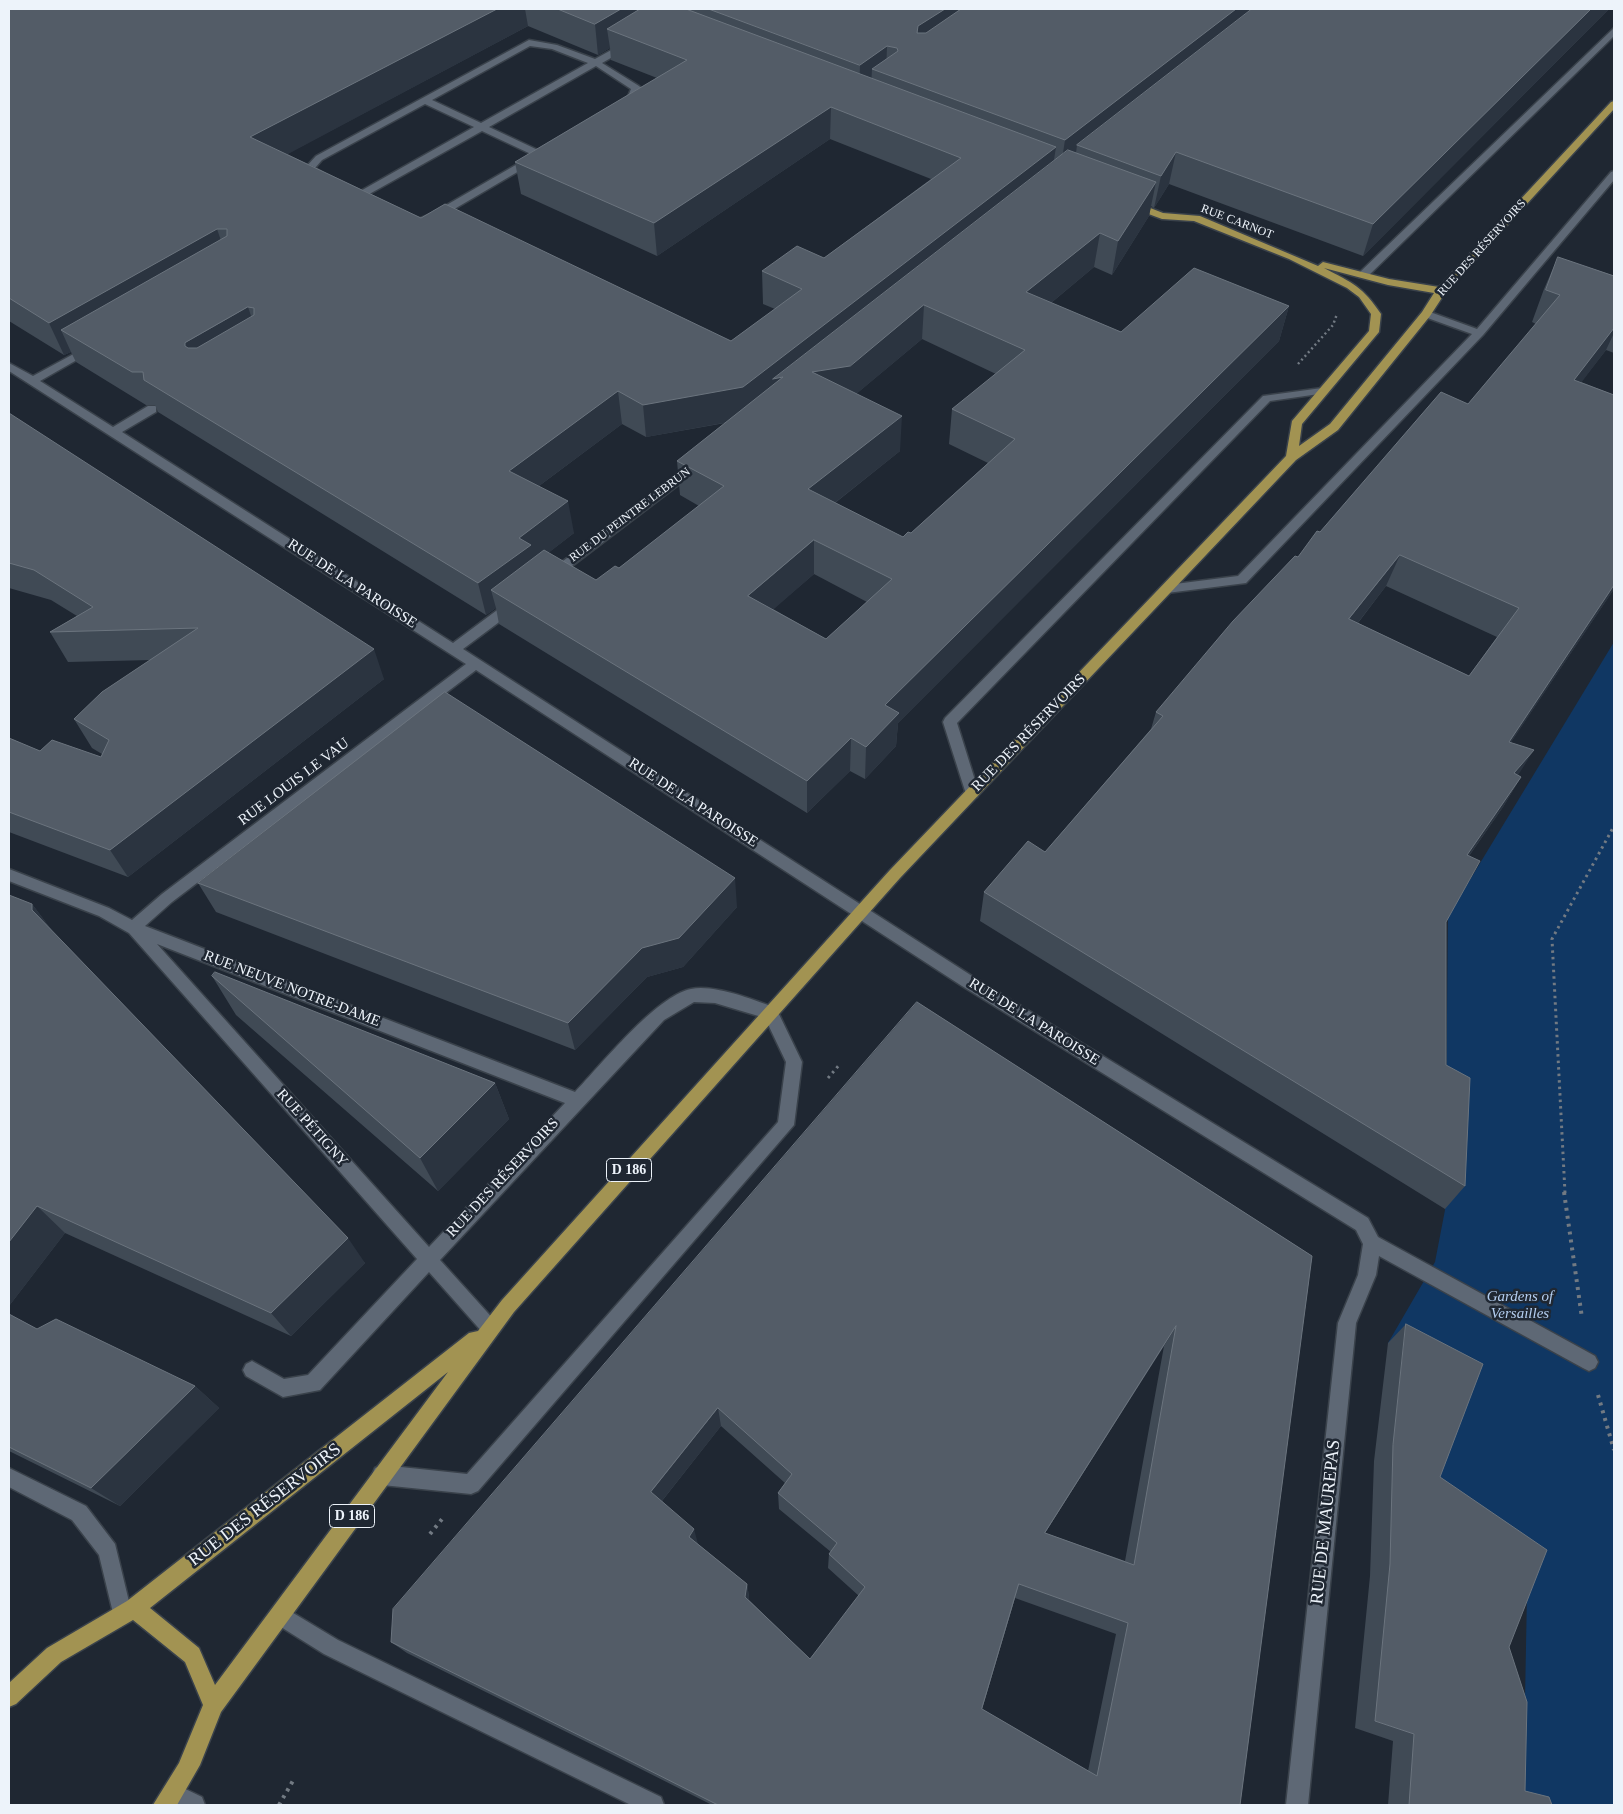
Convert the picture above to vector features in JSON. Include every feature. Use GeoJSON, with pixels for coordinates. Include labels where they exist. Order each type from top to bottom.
{"type":"FeatureCollection","features":[{"type":"Feature","properties":{"kind":"main road","name":"RUE DES RÉSERVOIRS"},"geometry":{"type":"LineString","coordinates":[[168,1800],[199,1741],[213,1705],[490,1328],[860,912],[1292,457],[1334,427],[1426,314],[1441,291],[1614,104]]}},
{"type":"Feature","properties":{"kind":"main road","name":"RUE CARNOT"},"geometry":{"type":"LineString","coordinates":[[1125,201],[1162,216],[1196,218],[1292,257],[1340,280]]}},
{"type":"Feature","properties":{"kind":"main road"},"geometry":{"type":"LineString","coordinates":[[1292,257],[1363,275],[1441,291]]}},
{"type":"Feature","properties":{"kind":"main road"},"geometry":{"type":"LineString","coordinates":[[1292,457],[1296,424],[1322,390],[1374,332],[1376,314],[1363,295],[1340,280]]}},
{"type":"Feature","properties":{"kind":"main road","name":"RUE DES RÉSERVOIRS"},"geometry":{"type":"LineString","coordinates":[[9,1697],[54,1655],[128,1611],[490,1328]]}},
{"type":"Feature","properties":{"kind":"main road"},"geometry":{"type":"LineString","coordinates":[[128,1611],[192,1655],[213,1705]]}},
{"type":"Feature","properties":{"kind":"street"},"geometry":{"type":"LineString","coordinates":[[1363,275],[1614,31]]}},
{"type":"Feature","properties":{"kind":"street"},"geometry":{"type":"LineString","coordinates":[[357,197],[639,37]]}},
{"type":"Feature","properties":{"kind":"street"},"geometry":{"type":"LineString","coordinates":[[529,43],[556,46],[627,79],[636,88],[630,103],[435,216],[418,223],[397,219],[316,174],[310,168],[319,158],[425,100],[529,43]]}},
{"type":"Feature","properties":{"kind":"street"},"geometry":{"type":"LineString","coordinates":[[425,100],[541,155]]}},
{"type":"Feature","properties":{"kind":"street"},"geometry":{"type":"LineString","coordinates":[[1167,589],[1242,580],[1480,333],[1614,174]]}},
{"type":"Feature","properties":{"kind":"street"},"geometry":{"type":"LineString","coordinates":[[1426,314],[1480,333]]}},
{"type":"Feature","properties":{"kind":"street"},"geometry":{"type":"LineString","coordinates":[[32,381],[104,340]]}},
{"type":"Feature","properties":{"kind":"street","name":"RUE DE LA PAROISSE"},"geometry":{"type":"LineString","coordinates":[[9,366],[476,663],[974,985],[1362,1224],[1372,1243]]}},
{"type":"Feature","properties":{"kind":"street"},"geometry":{"type":"LineString","coordinates":[[972,793],[950,722],[1267,398],[1322,390]]}},
{"type":"Feature","properties":{"kind":"street"},"geometry":{"type":"LineString","coordinates":[[114,432],[152,409]]}},
{"type":"Feature","properties":{"kind":"street","name":"RUE DU PEINTRE LEBRUN"},"geometry":{"type":"LineString","coordinates":[[539,585],[704,459]]}},
{"type":"Feature","properties":{"kind":"street"},"geometry":{"type":"LineString","coordinates":[[454,650],[524,597]]}},
{"type":"Feature","properties":{"kind":"street","name":"RUE LOUIS LE VAU"},"geometry":{"type":"LineString","coordinates":[[133,928],[167,898],[476,663]]}},
{"type":"Feature","properties":{"kind":"street","name":"RUE NEUVE NOTRE-DAME"},"geometry":{"type":"LineString","coordinates":[[9,875],[104,912],[133,928],[577,1100]]}},
{"type":"Feature","properties":{"kind":"street","name":"RUE PÉTIGNY"},"geometry":{"type":"LineString","coordinates":[[133,928],[490,1328]]}},
{"type":"Feature","properties":{"kind":"street","name":"RUE DES RÉSERVOIRS"},"geometry":{"type":"LineString","coordinates":[[252,1370],[283,1388],[313,1383],[428,1258],[658,1015],[692,995],[715,996],[770,1013]]}},
{"type":"Feature","properties":{"kind":"street"},"geometry":{"type":"LineString","coordinates":[[382,1475],[471,1484],[786,1125],[794,1062],[770,1013]]}},
{"type":"Feature","properties":{"kind":"street"},"geometry":{"type":"LineString","coordinates":[[1372,1243],[1589,1362]]}},
{"type":"Feature","properties":{"kind":"street","name":"RUE DE MAUREPAS"},"geometry":{"type":"LineString","coordinates":[[1297,1805],[1347,1322],[1367,1275],[1372,1243]]}},
{"type":"Feature","properties":{"kind":"street"},"geometry":{"type":"LineString","coordinates":[[9,1477],[79,1513],[108,1551],[128,1611]]}},
{"type":"Feature","properties":{"kind":"street"},"geometry":{"type":"LineString","coordinates":[[280,1615],[331,1647],[653,1805]]}},
{"type":"Feature","properties":{"kind":"street"},"geometry":{"type":"LineString","coordinates":[[168,1800],[194,1805]]}},
{"type":"Feature","properties":{"kind":"path"},"geometry":{"type":"LineString","coordinates":[[1267,398],[1333,325],[1338,311],[1335,302],[1340,280]]}},
{"type":"Feature","properties":{"kind":"path"},"geometry":{"type":"LineString","coordinates":[[1614,826],[1552,939],[1564,1189],[1589,1362],[1614,1450]]}},
{"type":"Feature","properties":{"kind":"path"},"geometry":{"type":"LineString","coordinates":[[279,1805],[294,1779]]}},
{"type":"Feature","properties":{"kind":"green space","name":"Gardens of Versailles"},"geometry":{"type":"Polygon","coordinates":[[[1614,642],[1614,1805],[1523,1805],[1527,1593],[1419,1492],[1388,1343],[1435,1262],[1445,1210],[1448,916],[1614,642]]]}},
{"type":"Feature","properties":{"kind":"building"},"geometry":{"type":"Polygon","coordinates":[[[9,9],[497,9],[250,137],[421,218],[445,204],[731,341],[802,289],[762,271],[797,246],[824,258],[961,158],[831,107],[654,223],[515,162],[687,60],[607,29],[640,9],[686,9],[1056,147],[743,387],[643,405],[618,391],[509,471],[568,501],[519,538],[531,545],[478,583],[144,380],[143,372],[132,372],[61,330],[227,236],[227,229],[217,229],[49,323],[9,298],[9,9]],[[248,307],[185,343],[185,346],[197,348],[254,315],[254,308],[248,307]]]}},
{"type":"Feature","properties":{"kind":"building"},"geometry":{"type":"Polygon","coordinates":[[[558,9],[621,9],[595,24],[558,9]]]}},
{"type":"Feature","properties":{"kind":"building"},"geometry":{"type":"Polygon","coordinates":[[[709,9],[945,9],[918,26],[917,33],[926,33],[961,9],[1236,9],[1065,140],[872,69],[898,51],[897,48],[887,46],[860,65],[709,9]]]}},
{"type":"Feature","properties":{"kind":"building"},"geometry":{"type":"Polygon","coordinates":[[[1252,9],[1591,9],[1373,224],[1176,152],[1161,176],[1077,145],[1252,9]]]}},
{"type":"Feature","properties":{"kind":"building"},"geometry":{"type":"Polygon","coordinates":[[[1068,150],[1156,182],[1118,241],[1100,233],[1026,292],[1121,332],[1194,268],[1289,306],[885,705],[899,713],[866,747],[851,738],[807,781],[491,590],[544,550],[596,580],[615,566],[619,568],[724,486],[677,461],[783,377],[773,379],[1068,150]],[[924,305],[850,366],[812,372],[902,416],[808,489],[903,537],[908,532],[911,533],[1015,439],[952,409],[1025,350],[924,305]],[[814,540],[748,596],[826,639],[892,579],[814,540]]]}},
{"type":"Feature","properties":{"kind":"building"},"geometry":{"type":"Polygon","coordinates":[[[1558,257],[1614,276],[1614,328],[1574,380],[1614,395],[1614,585],[1509,742],[1534,750],[1514,773],[1521,777],[1467,855],[1480,861],[1446,922],[1446,1065],[1470,1078],[1465,1186],[984,892],[1028,841],[1045,852],[1163,716],[1156,712],[1233,621],[1295,556],[1298,557],[1317,531],[1320,532],[1441,392],[1468,404],[1560,295],[1546,290],[1558,257]],[[1400,555],[1349,619],[1469,676],[1519,608],[1400,555]]]}},
{"type":"Feature","properties":{"kind":"building"},"geometry":{"type":"Polygon","coordinates":[[[9,413],[374,649],[110,850],[9,812],[9,738],[40,751],[52,740],[101,757],[109,740],[74,719],[102,692],[198,628],[50,632],[93,607],[34,570],[9,563],[9,413]]]}},
{"type":"Feature","properties":{"kind":"building"},"geometry":{"type":"Polygon","coordinates":[[[445,692],[735,878],[679,938],[642,948],[568,1023],[198,883],[445,692]]]}},
{"type":"Feature","properties":{"kind":"building"},"geometry":{"type":"Polygon","coordinates":[[[9,895],[32,904],[32,910],[348,1238],[271,1313],[37,1206],[9,1242],[9,895]]]}},
{"type":"Feature","properties":{"kind":"building"},"geometry":{"type":"Polygon","coordinates":[[[215,972],[495,1083],[420,1158],[212,976],[215,972]]]}},
{"type":"Feature","properties":{"kind":"building"},"geometry":{"type":"Polygon","coordinates":[[[917,1002],[1312,1256],[1240,1805],[718,1805],[391,1642],[393,1609],[917,1002]],[[1176,1326],[1045,1533],[1134,1565],[1176,1326]],[[718,1408],[651,1492],[694,1529],[689,1537],[747,1584],[745,1597],[810,1659],[865,1587],[829,1554],[837,1543],[778,1493],[792,1474],[718,1408]],[[1019,1584],[982,1709],[1097,1776],[1128,1623],[1019,1584]]]}},
{"type":"Feature","properties":{"kind":"building"},"geometry":{"type":"Polygon","coordinates":[[[9,1314],[37,1329],[56,1319],[195,1386],[91,1488],[9,1447],[9,1314]]]}},
{"type":"Feature","properties":{"kind":"building"},"geometry":{"type":"Polygon","coordinates":[[[1406,1324],[1483,1364],[1440,1477],[1547,1550],[1509,1647],[1527,1702],[1525,1791],[1549,1797],[1552,1805],[1409,1805],[1414,1734],[1375,1721],[1390,1564],[1393,1445],[1406,1324]]]}}]}
